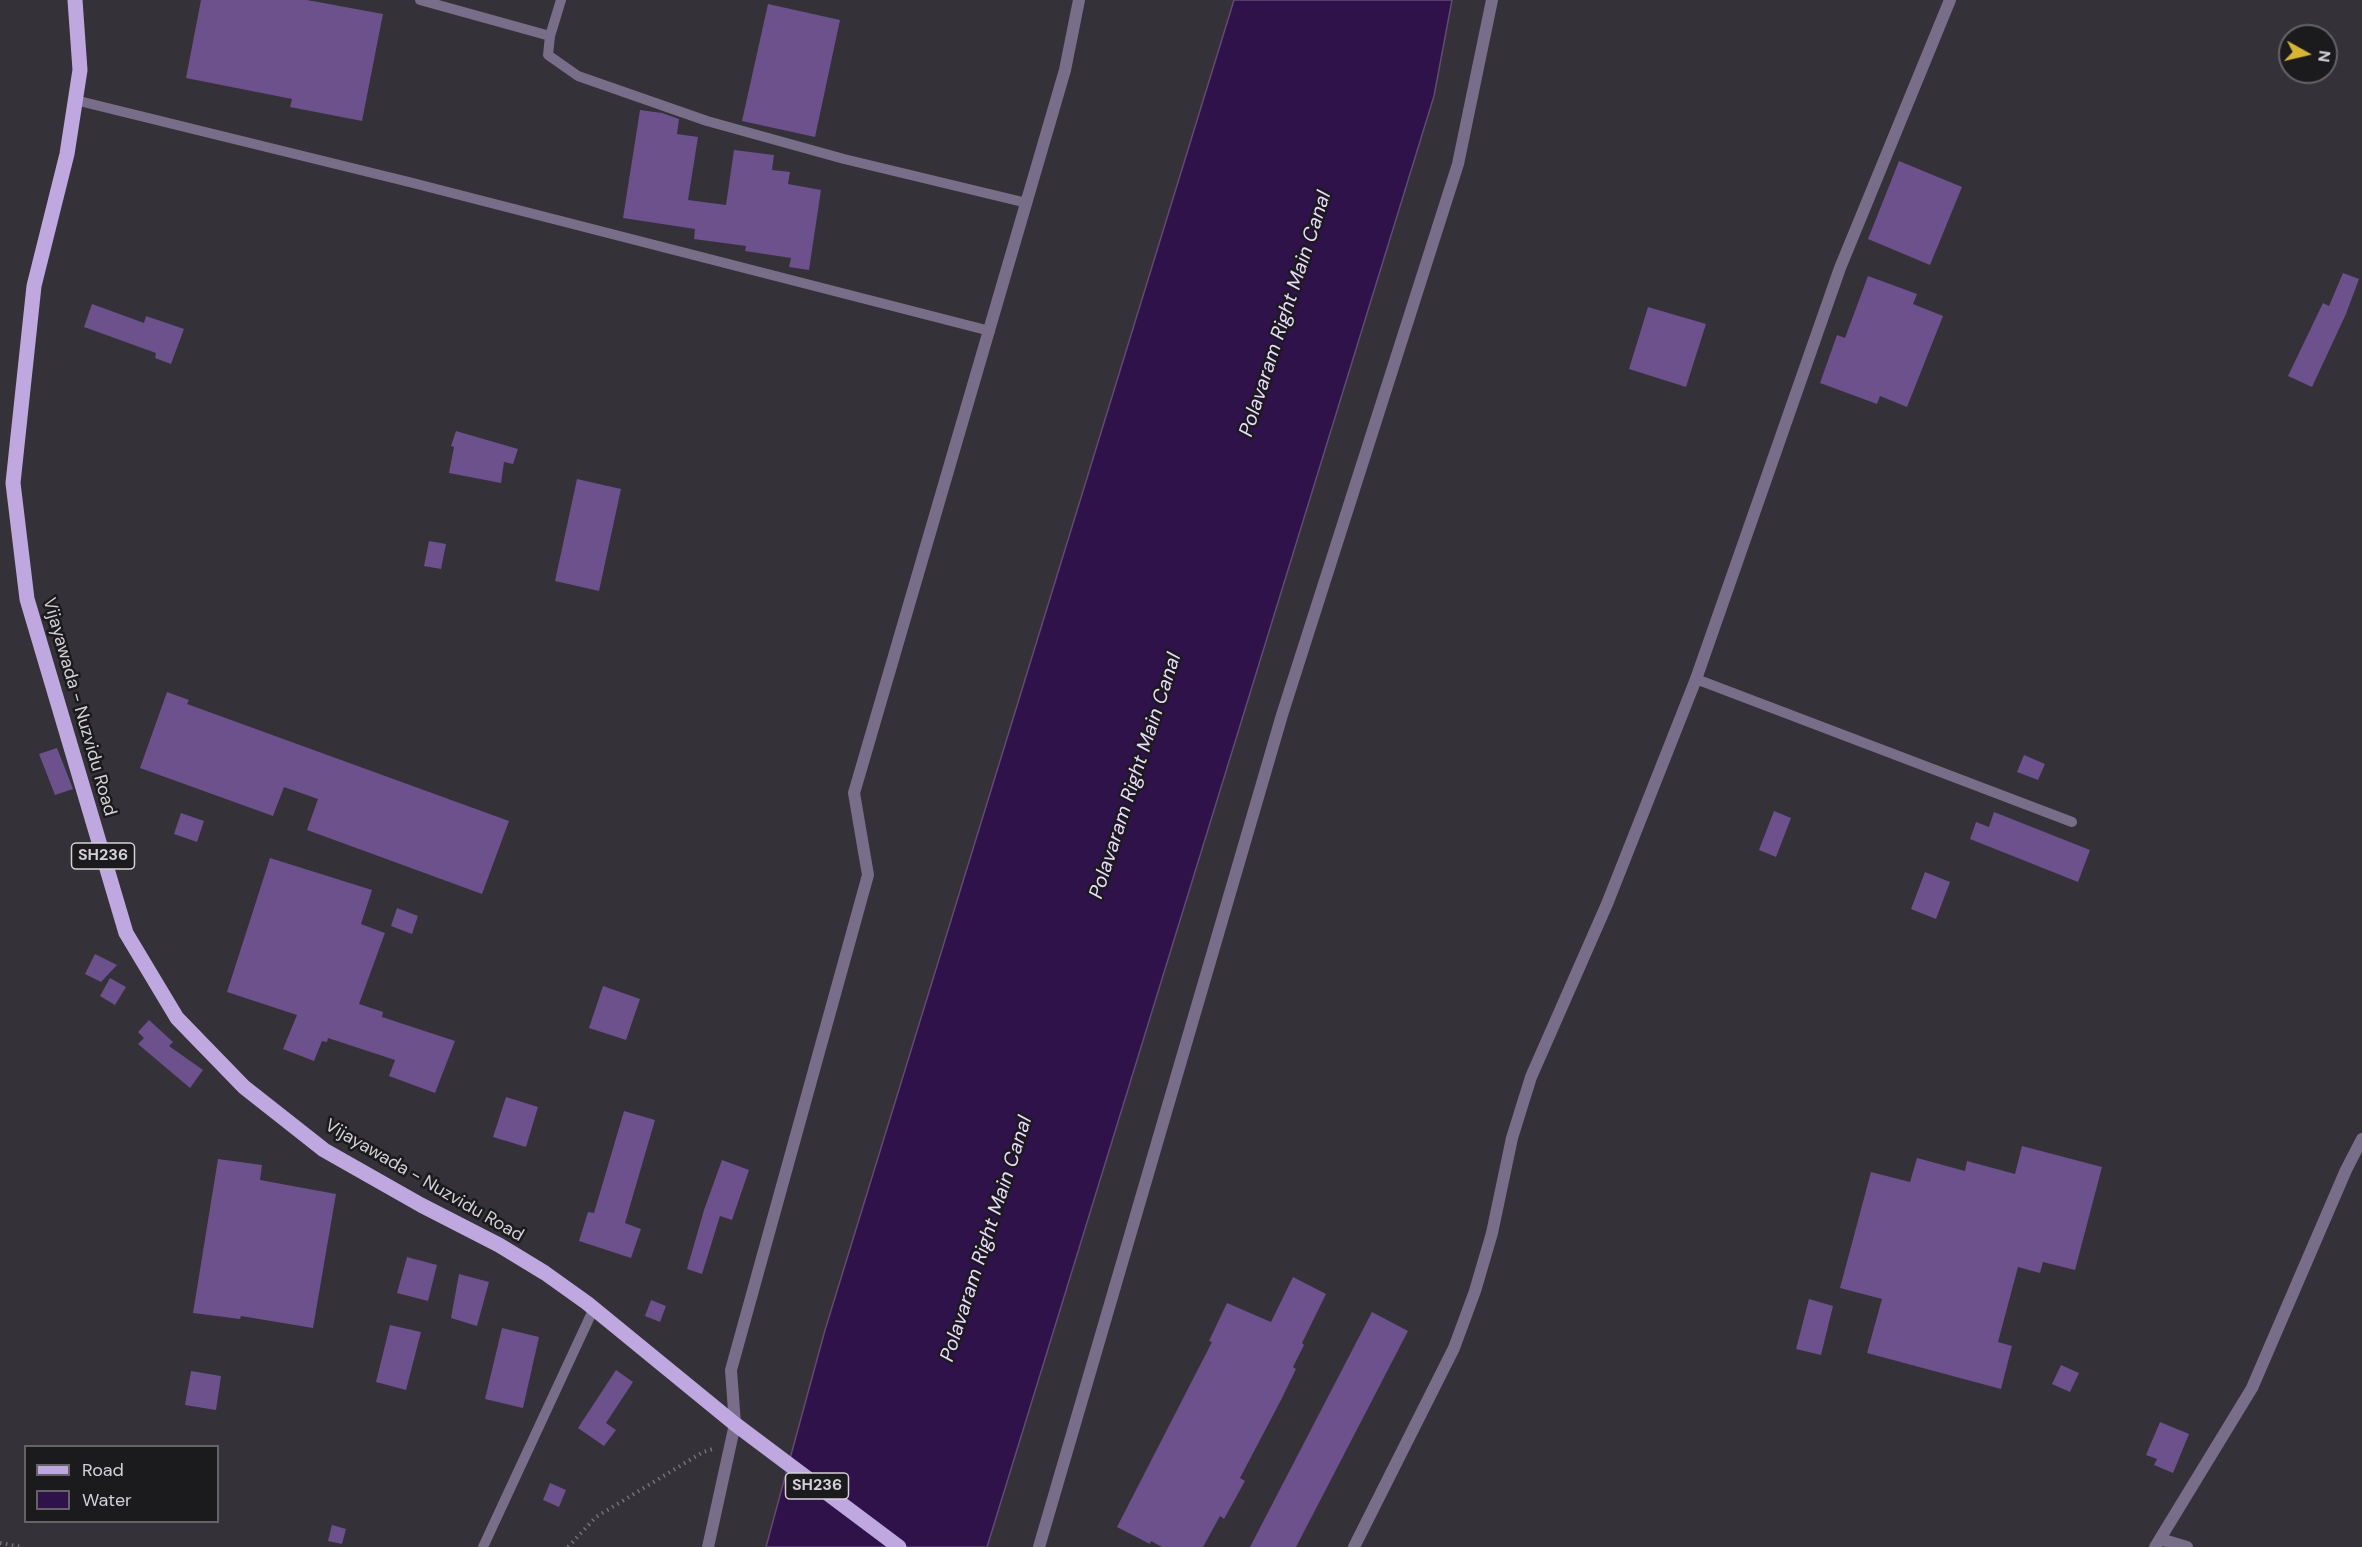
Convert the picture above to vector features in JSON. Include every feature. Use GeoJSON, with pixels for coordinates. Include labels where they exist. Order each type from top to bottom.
{"type":"FeatureCollection","features":[{"type":"Feature","properties":{"kind":"main road","name":"Vijayawada - Nuzvidu Road"},"geometry":{"type":"LineString","coordinates":[[75,0],[80,70],[67,154],[34,285],[13,483],[27,599],[126,933],[177,1018],[244,1087],[324,1150],[421,1205],[499,1245],[545,1273],[594,1308],[735,1424],[899,1547]]}},
{"type":"Feature","properties":{"kind":"street"},"geometry":{"type":"LineString","coordinates":[[708,1547],[735,1424],[731,1370],[868,875],[854,793],[1065,70],[1079,0]]}},
{"type":"Feature","properties":{"kind":"street"},"geometry":{"type":"LineString","coordinates":[[1039,1547],[1282,716],[1458,164],[1492,0]]}},
{"type":"Feature","properties":{"kind":"street"},"geometry":{"type":"LineString","coordinates":[[1354,1547],[1454,1348],[1475,1291],[1492,1233],[1512,1138],[1531,1077],[1607,904],[1696,679],[1840,268],[1950,0]]}},
{"type":"Feature","properties":{"kind":"street"},"geometry":{"type":"LineString","coordinates":[[2187,1547],[2158,1543],[2252,1388],[2346,1170],[2362,1139]]}},
{"type":"Feature","properties":{"kind":"lane"},"geometry":{"type":"LineString","coordinates":[[420,0],[550,36]]}},
{"type":"Feature","properties":{"kind":"lane"},"geometry":{"type":"LineString","coordinates":[[561,0],[550,36],[548,55],[578,76],[707,121],[844,159],[1027,203]]}},
{"type":"Feature","properties":{"kind":"lane"},"geometry":{"type":"LineString","coordinates":[[75,100],[409,182],[990,331]]}},
{"type":"Feature","properties":{"kind":"lane"},"geometry":{"type":"LineString","coordinates":[[1696,679],[2072,822]]}},
{"type":"Feature","properties":{"kind":"lane"},"geometry":{"type":"LineString","coordinates":[[483,1547],[594,1308]]}},
{"type":"Feature","properties":{"kind":"path"},"geometry":{"type":"LineString","coordinates":[[568,1547],[596,1517],[703,1452],[731,1444]]}},
{"type":"Feature","properties":{"kind":"path"},"geometry":{"type":"LineString","coordinates":[[0,1543],[22,1547]]}},
{"type":"Feature","properties":{"kind":"water","name":"Polavaram Right Main Canal"},"geometry":{"type":"Polygon","coordinates":[[[1234,0],[1452,0],[1434,96],[987,1547],[766,1547],[825,1330],[1234,0]]]}},
{"type":"Feature","properties":{"kind":"building"},"geometry":{"type":"Polygon","coordinates":[[[201,0],[307,0],[383,14],[362,121],[290,107],[292,99],[186,78],[201,0]]]}},
{"type":"Feature","properties":{"kind":"building"},"geometry":{"type":"Polygon","coordinates":[[[768,4],[840,20],[815,137],[742,121],[768,4]]]}},
{"type":"Feature","properties":{"kind":"building"},"geometry":{"type":"Polygon","coordinates":[[[640,110],[662,113],[679,119],[677,134],[698,137],[688,200],[726,205],[734,150],[774,155],[772,170],[790,172],[788,184],[821,190],[809,270],[789,267],[791,258],[745,251],[746,246],[694,239],[695,229],[623,218],[640,110]]]}},
{"type":"Feature","properties":{"kind":"building"},"geometry":{"type":"Polygon","coordinates":[[[1899,161],[1962,187],[1930,265],[1868,239],[1899,161]]]}},
{"type":"Feature","properties":{"kind":"building"},"geometry":{"type":"Polygon","coordinates":[[[2343,273],[2359,279],[2346,314],[2312,387],[2288,376],[2323,303],[2329,306],[2343,273]]]}},
{"type":"Feature","properties":{"kind":"building"},"geometry":{"type":"Polygon","coordinates":[[[1868,276],[1917,294],[1913,304],[1943,316],[1907,407],[1880,396],[1877,404],[1820,383],[1837,335],[1845,338],[1868,276]]]}},
{"type":"Feature","properties":{"kind":"building"},"geometry":{"type":"Polygon","coordinates":[[[92,304],[144,323],[146,316],[184,329],[171,364],[155,358],[156,353],[84,327],[92,304]]]}},
{"type":"Feature","properties":{"kind":"building"},"geometry":{"type":"Polygon","coordinates":[[[1648,307],[1706,324],[1686,387],[1629,369],[1648,307]]]}},
{"type":"Feature","properties":{"kind":"building"},"geometry":{"type":"Polygon","coordinates":[[[456,431],[518,449],[513,464],[504,462],[501,483],[449,473],[454,447],[451,446],[456,431]]]}},
{"type":"Feature","properties":{"kind":"building"},"geometry":{"type":"Polygon","coordinates":[[[577,479],[621,489],[599,591],[555,581],[577,479]]]}},
{"type":"Feature","properties":{"kind":"building"},"geometry":{"type":"Polygon","coordinates":[[[429,541],[446,544],[441,569],[424,566],[429,541]]]}},
{"type":"Feature","properties":{"kind":"building"},"geometry":{"type":"Polygon","coordinates":[[[167,692],[189,700],[187,704],[509,821],[482,894],[307,830],[318,799],[284,787],[273,816],[140,768],[167,692]]]}},
{"type":"Feature","properties":{"kind":"building"},"geometry":{"type":"Polygon","coordinates":[[[57,748],[73,789],[55,795],[39,754],[57,748]]]}},
{"type":"Feature","properties":{"kind":"building"},"geometry":{"type":"Polygon","coordinates":[[[2024,755],[2045,764],[2038,780],[2017,772],[2024,755]]]}},
{"type":"Feature","properties":{"kind":"building"},"geometry":{"type":"Polygon","coordinates":[[[1774,811],[1791,818],[1776,857],[1759,850],[1774,811]]]}},
{"type":"Feature","properties":{"kind":"building"},"geometry":{"type":"Polygon","coordinates":[[[1994,812],[2090,850],[2078,882],[1970,839],[1976,822],[1989,827],[1994,812]]]}},
{"type":"Feature","properties":{"kind":"building"},"geometry":{"type":"Polygon","coordinates":[[[181,813],[204,821],[197,842],[174,834],[181,813]]]}},
{"type":"Feature","properties":{"kind":"building"},"geometry":{"type":"Polygon","coordinates":[[[270,858],[372,890],[361,924],[385,933],[359,1004],[383,1012],[382,1017],[455,1041],[435,1093],[389,1076],[395,1060],[328,1038],[327,1042],[322,1041],[314,1061],[283,1049],[297,1015],[227,992],[270,858]]]}},
{"type":"Feature","properties":{"kind":"building"},"geometry":{"type":"Polygon","coordinates":[[[1925,872],[1950,882],[1936,919],[1911,909],[1925,872]]]}},
{"type":"Feature","properties":{"kind":"building"},"geometry":{"type":"Polygon","coordinates":[[[397,908],[418,916],[412,934],[391,926],[397,908]]]}},
{"type":"Feature","properties":{"kind":"building"},"geometry":{"type":"Polygon","coordinates":[[[95,954],[117,965],[101,982],[85,974],[95,954]]]}},
{"type":"Feature","properties":{"kind":"building"},"geometry":{"type":"Polygon","coordinates":[[[110,978],[126,987],[115,1005],[100,996],[110,978]]]}},
{"type":"Feature","properties":{"kind":"building"},"geometry":{"type":"Polygon","coordinates":[[[603,986],[640,999],[626,1040],[589,1028],[603,986]]]}},
{"type":"Feature","properties":{"kind":"building"},"geometry":{"type":"Polygon","coordinates":[[[149,1020],[173,1042],[169,1046],[203,1070],[190,1088],[138,1044],[144,1038],[138,1032],[149,1020]]]}},
{"type":"Feature","properties":{"kind":"building"},"geometry":{"type":"Polygon","coordinates":[[[506,1097],[538,1107],[526,1147],[493,1137],[506,1097]]]}},
{"type":"Feature","properties":{"kind":"building"},"geometry":{"type":"Polygon","coordinates":[[[624,1111],[655,1120],[625,1223],[641,1229],[631,1258],[579,1241],[588,1212],[594,1213],[624,1111]]]}},
{"type":"Feature","properties":{"kind":"building"},"geometry":{"type":"Polygon","coordinates":[[[2022,1146],[2102,1167],[2075,1270],[2043,1262],[2040,1273],[2018,1267],[1998,1342],[2012,1346],[2001,1389],[1867,1353],[1882,1299],[1840,1288],[1871,1172],[1910,1182],[1917,1158],[1965,1171],[1967,1161],[2015,1174],[2022,1146]]]}},
{"type":"Feature","properties":{"kind":"building"},"geometry":{"type":"Polygon","coordinates":[[[218,1159],[262,1165],[260,1180],[336,1194],[313,1328],[241,1316],[240,1319],[193,1313],[218,1159]]]}},
{"type":"Feature","properties":{"kind":"building"},"geometry":{"type":"Polygon","coordinates":[[[722,1160],[749,1170],[732,1220],[720,1216],[702,1274],[687,1269],[704,1210],[722,1160]]]}},
{"type":"Feature","properties":{"kind":"building"},"geometry":{"type":"Polygon","coordinates":[[[407,1257],[437,1265],[428,1301],[397,1293],[407,1257]]]}},
{"type":"Feature","properties":{"kind":"building"},"geometry":{"type":"Polygon","coordinates":[[[459,1274],[489,1282],[477,1326],[451,1318],[459,1274]]]}},
{"type":"Feature","properties":{"kind":"building"},"geometry":{"type":"Polygon","coordinates":[[[1293,1277],[1326,1294],[1302,1343],[1304,1345],[1293,1367],[1296,1369],[1240,1478],[1245,1481],[1224,1519],[1220,1516],[1203,1547],[1162,1547],[1151,1541],[1150,1544],[1117,1527],[1212,1342],[1209,1341],[1227,1303],[1271,1322],[1293,1277]]]}},
{"type":"Feature","properties":{"kind":"building"},"geometry":{"type":"Polygon","coordinates":[[[1809,1299],[1833,1306],[1821,1355],[1796,1349],[1809,1299]]]}},
{"type":"Feature","properties":{"kind":"building"},"geometry":{"type":"Polygon","coordinates":[[[651,1300],[666,1306],[660,1322],[645,1316],[651,1300]]]}},
{"type":"Feature","properties":{"kind":"building"},"geometry":{"type":"Polygon","coordinates":[[[1372,1312],[1408,1331],[1296,1547],[1250,1547],[1372,1312]]]}},
{"type":"Feature","properties":{"kind":"building"},"geometry":{"type":"Polygon","coordinates":[[[390,1325],[421,1332],[406,1390],[376,1382],[390,1325]]]}},
{"type":"Feature","properties":{"kind":"building"},"geometry":{"type":"Polygon","coordinates":[[[502,1328],[539,1337],[523,1408],[485,1399],[502,1328]]]}},
{"type":"Feature","properties":{"kind":"building"},"geometry":{"type":"Polygon","coordinates":[[[2061,1365],[2079,1373],[2070,1392],[2052,1384],[2061,1365]]]}},
{"type":"Feature","properties":{"kind":"building"},"geometry":{"type":"Polygon","coordinates":[[[616,1370],[633,1382],[606,1423],[616,1430],[604,1446],[578,1428],[616,1370]]]}},
{"type":"Feature","properties":{"kind":"building"},"geometry":{"type":"Polygon","coordinates":[[[191,1371],[221,1376],[216,1410],[185,1405],[191,1371]]]}},
{"type":"Feature","properties":{"kind":"building"},"geometry":{"type":"Polygon","coordinates":[[[2160,1422],[2189,1434],[2173,1473],[2154,1465],[2157,1459],[2146,1455],[2160,1422]]]}},
{"type":"Feature","properties":{"kind":"building"},"geometry":{"type":"Polygon","coordinates":[[[550,1483],[566,1490],[559,1507],[543,1500],[550,1483]]]}},
{"type":"Feature","properties":{"kind":"building"},"geometry":{"type":"Polygon","coordinates":[[[332,1525],[346,1529],[342,1544],[328,1541],[332,1525]]]}}]}
